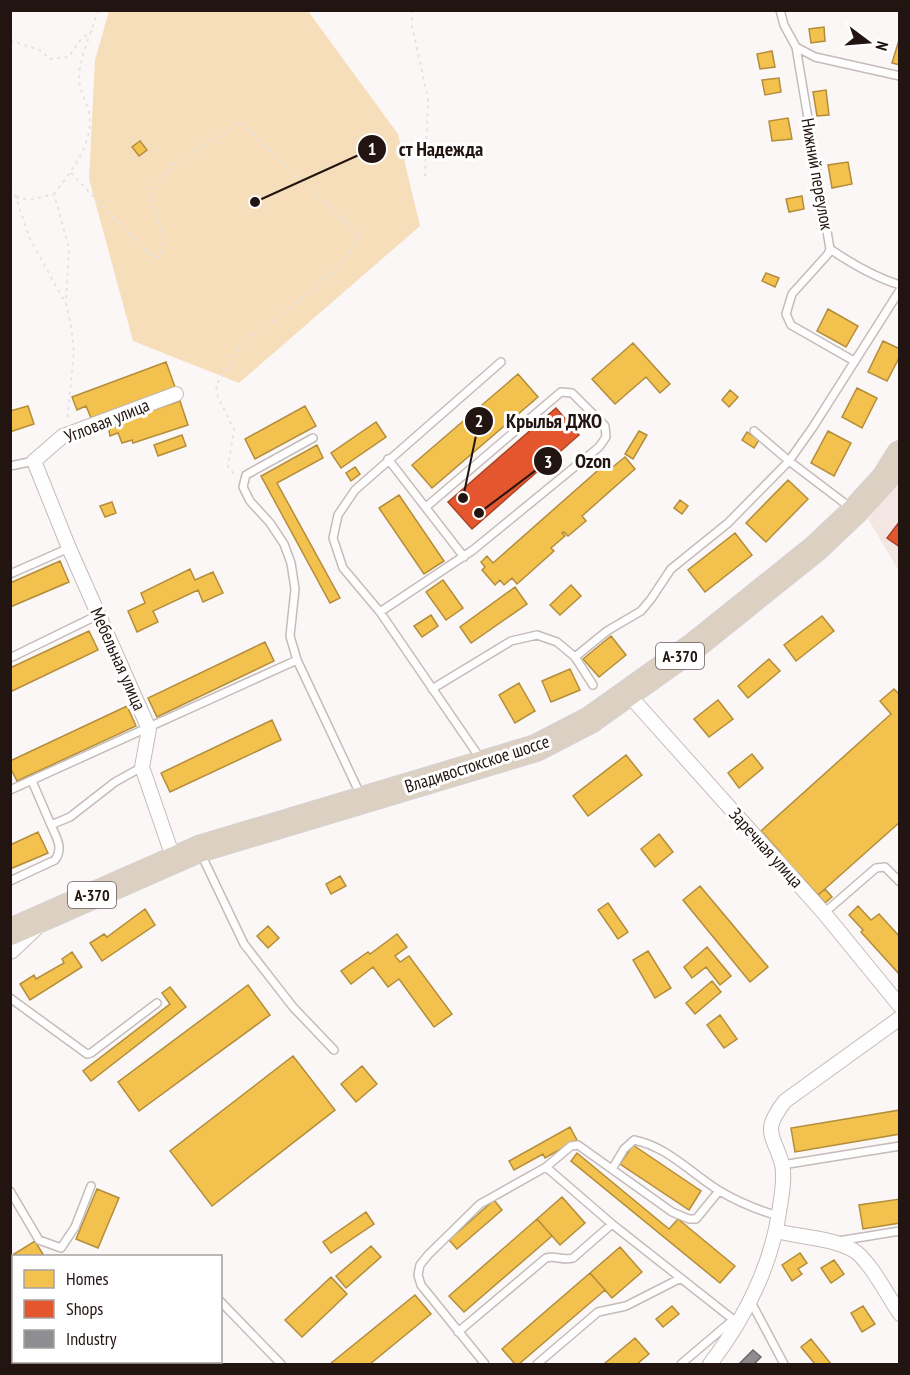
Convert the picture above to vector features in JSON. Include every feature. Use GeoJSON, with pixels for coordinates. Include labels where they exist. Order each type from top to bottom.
{"type":"FeatureCollection","features":[{"type":"Feature","properties":{"kind":"highway","name":"Владивостокское шоссе"},"geometry":{"type":"LineString","coordinates":[[10,932],[199,849],[536,748],[590,720],[756,597],[816,548],[855,511],[885,478],[900,454]]}},
{"type":"Feature","properties":{"kind":"street","name":"Угловая улица"},"geometry":{"type":"LineString","coordinates":[[34,461],[63,436],[176,394]]}},
{"type":"Feature","properties":{"kind":"street","name":"Мебельная улица"},"geometry":{"type":"LineString","coordinates":[[34,461],[69,548],[150,729],[142,768]]}},
{"type":"Feature","properties":{"kind":"street","name":"Заречная улица"},"geometry":{"type":"LineString","coordinates":[[628,694],[824,913],[900,1006]]}},
{"type":"Feature","properties":{"kind":"street"},"geometry":{"type":"LineString","coordinates":[[142,768],[174,860]]}},
{"type":"Feature","properties":{"kind":"street"},"geometry":{"type":"LineString","coordinates":[[10,949],[46,915]]}},
{"type":"Feature","properties":{"kind":"street"},"geometry":{"type":"LineString","coordinates":[[710,1365],[751,1302],[776,1231],[783,1178],[782,1165],[773,1143],[771,1128],[777,1112],[785,1101],[900,1018]]}},
{"type":"Feature","properties":{"kind":"street"},"geometry":{"type":"LineString","coordinates":[[776,1231],[855,1250],[865,1260],[900,1314]]}},
{"type":"Feature","properties":{"kind":"lane","name":"Нижний переулок"},"geometry":{"type":"LineString","coordinates":[[780,10],[784,25],[796,47],[830,249],[792,294],[786,314],[791,325],[854,361]]}},
{"type":"Feature","properties":{"kind":"lane"},"geometry":{"type":"LineString","coordinates":[[796,47],[815,57],[900,76]]}},
{"type":"Feature","properties":{"kind":"lane"},"geometry":{"type":"LineString","coordinates":[[830,249],[851,264],[881,279],[900,285]]}},
{"type":"Feature","properties":{"kind":"lane"},"geometry":{"type":"LineString","coordinates":[[575,657],[608,631],[641,611],[671,569],[729,523],[789,461],[900,290]]}},
{"type":"Feature","properties":{"kind":"lane"},"geometry":{"type":"LineString","coordinates":[[483,763],[380,612],[343,568],[333,538],[338,515],[355,490],[501,362]]}},
{"type":"Feature","properties":{"kind":"lane"},"geometry":{"type":"LineString","coordinates":[[380,612],[464,556],[600,447],[606,437],[605,426],[572,393],[561,392],[426,507]]}},
{"type":"Feature","properties":{"kind":"lane"},"geometry":{"type":"LineString","coordinates":[[754,431],[855,511]]}},
{"type":"Feature","properties":{"kind":"lane"},"geometry":{"type":"LineString","coordinates":[[313,438],[246,475],[243,487],[250,501],[270,523],[284,544],[291,562],[295,589],[291,636],[297,660],[363,801]]}},
{"type":"Feature","properties":{"kind":"lane"},"geometry":{"type":"LineString","coordinates":[[388,459],[464,556]]}},
{"type":"Feature","properties":{"kind":"lane","name":"Угловая улица"},"geometry":{"type":"LineString","coordinates":[[10,466],[34,461]]}},
{"type":"Feature","properties":{"kind":"lane"},"geometry":{"type":"LineString","coordinates":[[10,574],[69,548]]}},
{"type":"Feature","properties":{"kind":"lane"},"geometry":{"type":"LineString","coordinates":[[10,658],[98,615]]}},
{"type":"Feature","properties":{"kind":"lane"},"geometry":{"type":"LineString","coordinates":[[432,689],[511,641],[537,634],[557,642],[575,657],[593,686]]}},
{"type":"Feature","properties":{"kind":"lane"},"geometry":{"type":"LineString","coordinates":[[10,790],[150,729],[297,660]]}},
{"type":"Feature","properties":{"kind":"lane"},"geometry":{"type":"LineString","coordinates":[[51,825],[70,817],[115,782],[142,768]]}},
{"type":"Feature","properties":{"kind":"lane"},"geometry":{"type":"LineString","coordinates":[[10,881],[55,860],[60,855],[60,847],[32,781]]}},
{"type":"Feature","properties":{"kind":"lane"},"geometry":{"type":"LineString","coordinates":[[199,849],[244,944],[293,1007],[334,1050]]}},
{"type":"Feature","properties":{"kind":"lane"},"geometry":{"type":"LineString","coordinates":[[824,913],[876,868],[885,867],[900,882]]}},
{"type":"Feature","properties":{"kind":"lane"},"geometry":{"type":"LineString","coordinates":[[10,998],[87,1054],[157,1003]]}},
{"type":"Feature","properties":{"kind":"lane"},"geometry":{"type":"LineString","coordinates":[[612,1169],[624,1149],[634,1140],[650,1143],[719,1191],[751,1208],[779,1216]]}},
{"type":"Feature","properties":{"kind":"lane"},"geometry":{"type":"LineString","coordinates":[[485,1365],[421,1285],[418,1275],[420,1265],[428,1254],[480,1204],[546,1167],[571,1146],[578,1145],[672,1212],[689,1219],[696,1219],[719,1191]]}},
{"type":"Feature","properties":{"kind":"lane"},"geometry":{"type":"LineString","coordinates":[[782,1165],[900,1146]]}},
{"type":"Feature","properties":{"kind":"lane"},"geometry":{"type":"LineString","coordinates":[[546,1167],[612,1224],[737,1321],[681,1365]]}},
{"type":"Feature","properties":{"kind":"lane"},"geometry":{"type":"LineString","coordinates":[[10,1191],[39,1240],[61,1248],[75,1227],[91,1186]]}},
{"type":"Feature","properties":{"kind":"lane"},"geometry":{"type":"LineString","coordinates":[[458,1332],[546,1258],[551,1256],[567,1260],[573,1258],[612,1224]]}},
{"type":"Feature","properties":{"kind":"lane"},"geometry":{"type":"LineString","coordinates":[[830,1243],[900,1231]]}},
{"type":"Feature","properties":{"kind":"lane"},"geometry":{"type":"LineString","coordinates":[[537,1365],[598,1312],[626,1306],[681,1278]]}},
{"type":"Feature","properties":{"kind":"lane"},"geometry":{"type":"LineString","coordinates":[[751,1302],[784,1365]]}},
{"type":"Feature","properties":{"kind":"lane"},"geometry":{"type":"LineString","coordinates":[[222,1303],[281,1365]]}},
{"type":"Feature","properties":{"kind":"path"},"geometry":{"type":"LineString","coordinates":[[16,197],[29,200],[54,194],[71,173],[84,148],[91,121],[88,108],[80,93],[79,76],[98,10]]}},
{"type":"Feature","properties":{"kind":"path"},"geometry":{"type":"LineString","coordinates":[[412,10],[412,26],[428,99],[425,177]]}},
{"type":"Feature","properties":{"kind":"path"},"geometry":{"type":"LineString","coordinates":[[10,40],[42,51],[49,59],[69,57],[81,39],[93,30]]}},
{"type":"Feature","properties":{"kind":"path"},"geometry":{"type":"LineString","coordinates":[[71,173],[148,254],[159,257],[163,237],[150,195],[172,165],[242,122],[360,237],[343,263],[293,306],[242,344],[216,385],[218,397],[234,430],[228,466],[243,487]]}},
{"type":"Feature","properties":{"kind":"path"},"geometry":{"type":"LineString","coordinates":[[10,189],[16,197],[29,237],[66,304],[71,325],[74,352],[68,417],[63,436]]}},
{"type":"Feature","properties":{"kind":"path"},"geometry":{"type":"LineString","coordinates":[[54,194],[69,248],[66,304]]}},
{"type":"Feature","properties":{"kind":"shaded area"},"geometry":{"type":"Polygon","coordinates":[[[109,11],[308,11],[398,134],[420,226],[239,383],[133,341],[89,179],[95,60],[109,11]]]}},
{"type":"Feature","properties":{"kind":"shaded area"},"geometry":{"type":"Polygon","coordinates":[[[899,468],[899,571],[868,519],[899,468]]]}},
{"type":"Feature","properties":{"kind":"building: Homes"},"geometry":{"type":"Polygon","coordinates":[[[824,27],[825,41],[811,43],[809,29],[824,27]]]}},
{"type":"Feature","properties":{"kind":"building: Homes"},"geometry":{"type":"Polygon","coordinates":[[[900,40],[900,65],[892,63],[900,40]]]}},
{"type":"Feature","properties":{"kind":"building: Homes"},"geometry":{"type":"Polygon","coordinates":[[[772,51],[775,67],[760,69],[757,54],[772,51]]]}},
{"type":"Feature","properties":{"kind":"building: Homes"},"geometry":{"type":"Polygon","coordinates":[[[779,78],[781,92],[765,95],[762,80],[779,78]]]}},
{"type":"Feature","properties":{"kind":"building: Homes"},"geometry":{"type":"Polygon","coordinates":[[[826,90],[829,115],[817,116],[813,92],[826,90]]]}},
{"type":"Feature","properties":{"kind":"building: Homes"},"geometry":{"type":"Polygon","coordinates":[[[788,118],[792,139],[772,141],[769,121],[788,118]]]}},
{"type":"Feature","properties":{"kind":"building: Homes"},"geometry":{"type":"Polygon","coordinates":[[[140,141],[147,150],[139,156],[132,147],[140,141]]]}},
{"type":"Feature","properties":{"kind":"building: Homes"},"geometry":{"type":"Polygon","coordinates":[[[848,162],[852,184],[832,188],[828,165],[848,162]]]}},
{"type":"Feature","properties":{"kind":"building: Homes"},"geometry":{"type":"Polygon","coordinates":[[[802,196],[804,209],[789,212],[786,199],[802,196]]]}},
{"type":"Feature","properties":{"kind":"building: Homes"},"geometry":{"type":"Polygon","coordinates":[[[766,273],[779,278],[775,287],[762,281],[766,273]]]}},
{"type":"Feature","properties":{"kind":"building: Homes"},"geometry":{"type":"Polygon","coordinates":[[[828,309],[858,326],[846,347],[817,331],[828,309]]]}},
{"type":"Feature","properties":{"kind":"building: Homes"},"geometry":{"type":"Polygon","coordinates":[[[883,341],[900,349],[900,356],[887,381],[868,372],[883,341]]]}},
{"type":"Feature","properties":{"kind":"building: Homes"},"geometry":{"type":"Polygon","coordinates":[[[633,343],[670,384],[660,393],[646,377],[615,404],[592,379],[633,343]]]}},
{"type":"Feature","properties":{"kind":"building: Homes"},"geometry":{"type":"Polygon","coordinates":[[[166,362],[175,387],[91,418],[86,406],[77,410],[72,397],[166,362]]]}},
{"type":"Feature","properties":{"kind":"building: Homes"},"geometry":{"type":"Polygon","coordinates":[[[518,374],[538,397],[432,488],[412,465],[518,374]]]}},
{"type":"Feature","properties":{"kind":"building: Homes"},"geometry":{"type":"Polygon","coordinates":[[[857,388],[877,398],[862,428],[842,417],[857,388]]]}},
{"type":"Feature","properties":{"kind":"building: Homes"},"geometry":{"type":"Polygon","coordinates":[[[730,390],[738,397],[729,407],[722,400],[730,390]]]}},
{"type":"Feature","properties":{"kind":"building: Homes"},"geometry":{"type":"Polygon","coordinates":[[[180,401],[188,425],[133,443],[132,440],[122,443],[118,433],[110,436],[108,425],[180,401]]]}},
{"type":"Feature","properties":{"kind":"building: Homes"},"geometry":{"type":"Polygon","coordinates":[[[28,406],[34,424],[10,432],[10,411],[28,406]]]}},
{"type":"Feature","properties":{"kind":"building: Homes"},"geometry":{"type":"Polygon","coordinates":[[[305,406],[316,426],[255,459],[245,439],[305,406]]]}},
{"type":"Feature","properties":{"kind":"building: Homes"},"geometry":{"type":"Polygon","coordinates":[[[376,422],[386,437],[341,468],[331,453],[376,422]]]}},
{"type":"Feature","properties":{"kind":"building: Homes"},"geometry":{"type":"Polygon","coordinates":[[[639,431],[647,435],[633,459],[625,454],[639,431]]]}},
{"type":"Feature","properties":{"kind":"building: Homes"},"geometry":{"type":"Polygon","coordinates":[[[828,431],[851,443],[834,476],[811,463],[828,431]]]}},
{"type":"Feature","properties":{"kind":"building: Homes"},"geometry":{"type":"Polygon","coordinates":[[[747,432],[759,440],[754,448],[742,440],[747,432]]]}},
{"type":"Feature","properties":{"kind":"building: Homes"},"geometry":{"type":"Polygon","coordinates":[[[182,435],[186,446],[158,456],[154,445],[182,435]]]}},
{"type":"Feature","properties":{"kind":"building: Homes"},"geometry":{"type":"Polygon","coordinates":[[[317,445],[323,458],[277,483],[340,598],[330,603],[261,476],[317,445]]]}},
{"type":"Feature","properties":{"kind":"building: Homes"},"geometry":{"type":"Polygon","coordinates":[[[625,457],[635,469],[582,516],[586,521],[568,536],[562,533],[565,536],[551,548],[554,551],[517,584],[512,578],[504,585],[500,580],[495,585],[482,570],[485,567],[481,562],[487,556],[493,563],[604,465],[609,470],[625,457]]]}},
{"type":"Feature","properties":{"kind":"building: Homes"},"geometry":{"type":"Polygon","coordinates":[[[355,467],[360,474],[351,481],[346,473],[355,467]]]}},
{"type":"Feature","properties":{"kind":"building: Homes"},"geometry":{"type":"Polygon","coordinates":[[[788,480],[808,499],[766,542],[746,523],[788,480]]]}},
{"type":"Feature","properties":{"kind":"building: Homes"},"geometry":{"type":"Polygon","coordinates":[[[399,495],[444,561],[424,574],[379,508],[399,495]]]}},
{"type":"Feature","properties":{"kind":"building: Homes"},"geometry":{"type":"Polygon","coordinates":[[[680,500],[688,506],[682,514],[674,508],[680,500]]]}},
{"type":"Feature","properties":{"kind":"building: Homes"},"geometry":{"type":"Polygon","coordinates":[[[112,502],[116,513],[105,517],[100,506],[112,502]]]}},
{"type":"Feature","properties":{"kind":"building: Homes"},"geometry":{"type":"Polygon","coordinates":[[[735,533],[752,555],[705,592],[688,570],[735,533]]]}},
{"type":"Feature","properties":{"kind":"building: Homes"},"geometry":{"type":"Polygon","coordinates":[[[60,561],[69,582],[10,607],[10,583],[60,561]]]}},
{"type":"Feature","properties":{"kind":"building: Homes"},"geometry":{"type":"Polygon","coordinates":[[[190,569],[195,580],[213,572],[223,593],[203,602],[198,590],[153,611],[158,622],[137,632],[128,611],[145,603],[141,593],[190,569]]]}},
{"type":"Feature","properties":{"kind":"building: Homes"},"geometry":{"type":"Polygon","coordinates":[[[443,580],[463,608],[446,620],[426,592],[443,580]]]}},
{"type":"Feature","properties":{"kind":"building: Homes"},"geometry":{"type":"Polygon","coordinates":[[[571,585],[581,596],[560,615],[550,605],[571,585]]]}},
{"type":"Feature","properties":{"kind":"building: Homes"},"geometry":{"type":"Polygon","coordinates":[[[515,587],[527,604],[471,643],[460,627],[515,587]]]}},
{"type":"Feature","properties":{"kind":"building: Homes"},"geometry":{"type":"Polygon","coordinates":[[[431,615],[438,626],[422,637],[414,626],[431,615]]]}},
{"type":"Feature","properties":{"kind":"building: Homes"},"geometry":{"type":"Polygon","coordinates":[[[822,616],[834,631],[796,661],[784,645],[822,616]]]}},
{"type":"Feature","properties":{"kind":"building: Homes"},"geometry":{"type":"Polygon","coordinates":[[[89,631],[98,650],[10,692],[10,668],[89,631]]]}},
{"type":"Feature","properties":{"kind":"building: Homes"},"geometry":{"type":"Polygon","coordinates":[[[611,636],[626,655],[599,677],[583,659],[611,636]]]}},
{"type":"Feature","properties":{"kind":"building: Homes"},"geometry":{"type":"Polygon","coordinates":[[[265,642],[274,661],[157,717],[148,698],[265,642]]]}},
{"type":"Feature","properties":{"kind":"building: Homes"},"geometry":{"type":"Polygon","coordinates":[[[769,659],[780,671],[748,698],[738,686],[769,659]]]}},
{"type":"Feature","properties":{"kind":"building: Homes"},"geometry":{"type":"Polygon","coordinates":[[[570,669],[580,690],[551,702],[542,681],[570,669]]]}},
{"type":"Feature","properties":{"kind":"building: Homes"},"geometry":{"type":"Polygon","coordinates":[[[519,683],[535,711],[515,723],[499,695],[519,683]]]}},
{"type":"Feature","properties":{"kind":"building: Homes"},"geometry":{"type":"Polygon","coordinates":[[[894,689],[900,695],[900,822],[818,895],[798,873],[795,876],[776,855],[780,852],[761,831],[891,714],[880,701],[894,689]]]}},
{"type":"Feature","properties":{"kind":"building: Homes"},"geometry":{"type":"Polygon","coordinates":[[[718,700],[733,719],[709,737],[694,719],[718,700]]]}},
{"type":"Feature","properties":{"kind":"building: Homes"},"geometry":{"type":"Polygon","coordinates":[[[127,706],[136,726],[17,781],[10,767],[10,761],[127,706]]]}},
{"type":"Feature","properties":{"kind":"building: Homes"},"geometry":{"type":"Polygon","coordinates":[[[272,720],[281,740],[170,792],[161,773],[272,720]]]}},
{"type":"Feature","properties":{"kind":"building: Homes"},"geometry":{"type":"Polygon","coordinates":[[[752,754],[763,768],[739,788],[728,773],[752,754]]]}},
{"type":"Feature","properties":{"kind":"building: Homes"},"geometry":{"type":"Polygon","coordinates":[[[626,755],[642,775],[588,816],[573,796],[626,755]]]}},
{"type":"Feature","properties":{"kind":"building: Homes"},"geometry":{"type":"Polygon","coordinates":[[[38,832],[48,853],[10,869],[10,845],[38,832]]]}},
{"type":"Feature","properties":{"kind":"building: Homes"},"geometry":{"type":"Polygon","coordinates":[[[659,834],[673,852],[655,867],[641,849],[659,834]]]}},
{"type":"Feature","properties":{"kind":"building: Homes"},"geometry":{"type":"Polygon","coordinates":[[[340,876],[346,886],[331,894],[326,884],[340,876]]]}},
{"type":"Feature","properties":{"kind":"building: Homes"},"geometry":{"type":"Polygon","coordinates":[[[700,886],[768,967],[750,982],[683,900],[700,886]]]}},
{"type":"Feature","properties":{"kind":"building: Homes"},"geometry":{"type":"Polygon","coordinates":[[[825,889],[832,897],[825,903],[818,895],[825,889]]]}},
{"type":"Feature","properties":{"kind":"building: Homes"},"geometry":{"type":"Polygon","coordinates":[[[608,903],[628,932],[618,939],[598,910],[608,903]]]}},
{"type":"Feature","properties":{"kind":"building: Homes"},"geometry":{"type":"Polygon","coordinates":[[[858,906],[871,920],[879,914],[900,937],[900,975],[861,932],[863,930],[849,915],[858,906]]]}},
{"type":"Feature","properties":{"kind":"building: Homes"},"geometry":{"type":"Polygon","coordinates":[[[145,909],[155,925],[102,961],[90,943],[104,934],[107,937],[145,909]]]}},
{"type":"Feature","properties":{"kind":"building: Homes"},"geometry":{"type":"Polygon","coordinates":[[[268,926],[279,938],[268,948],[257,936],[268,926]]]}},
{"type":"Feature","properties":{"kind":"building: Homes"},"geometry":{"type":"Polygon","coordinates":[[[397,934],[407,947],[395,956],[400,962],[409,956],[452,1014],[434,1027],[399,979],[388,987],[373,967],[351,984],[341,971],[368,952],[370,954],[397,934]]]}},
{"type":"Feature","properties":{"kind":"building: Homes"},"geometry":{"type":"Polygon","coordinates":[[[707,947],[731,976],[720,985],[706,967],[692,978],[684,967],[707,947]]]}},
{"type":"Feature","properties":{"kind":"building: Homes"},"geometry":{"type":"Polygon","coordinates":[[[648,951],[671,988],[655,998],[633,960],[648,951]]]}},
{"type":"Feature","properties":{"kind":"building: Homes"},"geometry":{"type":"Polygon","coordinates":[[[72,952],[82,967],[30,1000],[20,984],[34,975],[36,979],[64,963],[62,959],[72,952]]]}},
{"type":"Feature","properties":{"kind":"building: Homes"},"geometry":{"type":"Polygon","coordinates":[[[712,981],[721,992],[695,1014],[686,1003],[712,981]]]}},
{"type":"Feature","properties":{"kind":"building: Homes"},"geometry":{"type":"Polygon","coordinates":[[[248,985],[270,1015],[139,1111],[118,1082],[248,985]]]}},
{"type":"Feature","properties":{"kind":"building: Homes"},"geometry":{"type":"Polygon","coordinates":[[[170,987],[186,1007],[91,1081],[83,1071],[170,1004],[162,993],[170,987]]]}},
{"type":"Feature","properties":{"kind":"building: Homes"},"geometry":{"type":"Polygon","coordinates":[[[720,1015],[737,1039],[724,1048],[707,1025],[720,1015]]]}},
{"type":"Feature","properties":{"kind":"building: Homes"},"geometry":{"type":"Polygon","coordinates":[[[293,1056],[335,1110],[212,1206],[170,1151],[293,1056]]]}},
{"type":"Feature","properties":{"kind":"building: Homes"},"geometry":{"type":"Polygon","coordinates":[[[362,1066],[377,1084],[356,1102],[341,1084],[362,1066]]]}},
{"type":"Feature","properties":{"kind":"building: Homes"},"geometry":{"type":"Polygon","coordinates":[[[900,1110],[900,1134],[795,1152],[791,1128],[900,1110]]]}},
{"type":"Feature","properties":{"kind":"building: Homes"},"geometry":{"type":"Polygon","coordinates":[[[570,1127],[577,1140],[545,1158],[543,1154],[514,1170],[509,1161],[570,1127]]]}},
{"type":"Feature","properties":{"kind":"building: Homes"},"geometry":{"type":"Polygon","coordinates":[[[633,1145],[701,1191],[689,1210],[620,1164],[633,1145]]]}},
{"type":"Feature","properties":{"kind":"building: Homes"},"geometry":{"type":"Polygon","coordinates":[[[577,1153],[669,1229],[678,1219],[735,1266],[720,1283],[571,1161],[577,1153]]]}},
{"type":"Feature","properties":{"kind":"building: Homes"},"geometry":{"type":"Polygon","coordinates":[[[97,1189],[119,1198],[98,1248],[76,1239],[97,1189]]]}},
{"type":"Feature","properties":{"kind":"building: Homes"},"geometry":{"type":"Polygon","coordinates":[[[562,1197],[585,1223],[560,1245],[537,1219],[562,1197]]]}},
{"type":"Feature","properties":{"kind":"building: Homes"},"geometry":{"type":"Polygon","coordinates":[[[900,1199],[900,1223],[863,1229],[859,1205],[900,1199]]]}},
{"type":"Feature","properties":{"kind":"building: Homes"},"geometry":{"type":"Polygon","coordinates":[[[494,1200],[502,1210],[457,1249],[449,1240],[494,1200]]]}},
{"type":"Feature","properties":{"kind":"building: Homes"},"geometry":{"type":"Polygon","coordinates":[[[366,1212],[374,1224],[331,1253],[323,1242],[366,1212]]]}},
{"type":"Feature","properties":{"kind":"building: Homes"},"geometry":{"type":"Polygon","coordinates":[[[537,1219],[552,1236],[464,1312],[449,1296],[537,1219]]]}},
{"type":"Feature","properties":{"kind":"building: Homes"},"geometry":{"type":"Polygon","coordinates":[[[35,1241],[43,1255],[14,1255],[35,1241]]]}},
{"type":"Feature","properties":{"kind":"building: Homes"},"geometry":{"type":"Polygon","coordinates":[[[371,1246],[381,1257],[346,1288],[336,1276],[371,1246]]]}},
{"type":"Feature","properties":{"kind":"building: Homes"},"geometry":{"type":"Polygon","coordinates":[[[620,1247],[642,1272],[612,1298],[590,1273],[620,1247]]]}},
{"type":"Feature","properties":{"kind":"building: Homes"},"geometry":{"type":"Polygon","coordinates":[[[800,1253],[807,1263],[798,1269],[802,1274],[792,1281],[782,1265],[800,1253]]]}},
{"type":"Feature","properties":{"kind":"building: Homes"},"geometry":{"type":"Polygon","coordinates":[[[834,1260],[844,1274],[831,1283],[821,1268],[834,1260]]]}},
{"type":"Feature","properties":{"kind":"building: Homes"},"geometry":{"type":"Polygon","coordinates":[[[590,1273],[605,1290],[519,1364],[515,1364],[502,1349],[590,1273]]]}},
{"type":"Feature","properties":{"kind":"building: Homes"},"geometry":{"type":"Polygon","coordinates":[[[331,1277],[347,1294],[302,1337],[285,1320],[331,1277]]]}},
{"type":"Feature","properties":{"kind":"building: Homes"},"geometry":{"type":"Polygon","coordinates":[[[10,1284],[12,1286],[12,1326],[10,1324],[10,1284]]]}},
{"type":"Feature","properties":{"kind":"building: Homes"},"geometry":{"type":"Polygon","coordinates":[[[415,1295],[431,1314],[370,1364],[330,1364],[415,1295]]]}},
{"type":"Feature","properties":{"kind":"building: Homes"},"geometry":{"type":"Polygon","coordinates":[[[672,1306],[679,1314],[663,1327],[656,1319],[672,1306]]]}},
{"type":"Feature","properties":{"kind":"building: Homes"},"geometry":{"type":"Polygon","coordinates":[[[863,1306],[875,1324],[862,1332],[851,1313],[863,1306]]]}},
{"type":"Feature","properties":{"kind":"building: Homes"},"geometry":{"type":"Polygon","coordinates":[[[635,1338],[649,1354],[637,1364],[604,1364],[635,1338]]]}},
{"type":"Feature","properties":{"kind":"building: Homes"},"geometry":{"type":"Polygon","coordinates":[[[811,1339],[831,1364],[815,1364],[801,1347],[811,1339]]]}},
{"type":"Feature","properties":{"kind":"building: Shops"},"geometry":{"type":"Polygon","coordinates":[[[556,408],[579,435],[472,529],[448,502],[556,408]]]}},
{"type":"Feature","properties":{"kind":"building: Shops"},"geometry":{"type":"Polygon","coordinates":[[[900,521],[900,547],[887,538],[900,521]]]}},
{"type":"Feature","properties":{"kind":"building: Industry"},"geometry":{"type":"Polygon","coordinates":[[[753,1350],[761,1357],[754,1364],[739,1364],[753,1350]]]}},
{"type":"Feature","properties":{"kind":"place","name":"ст Надежда"},"geometry":{"type":"Point","coordinates":[255,202]}},
{"type":"Feature","properties":{"kind":"place","name":"Крылья ДЖО"},"geometry":{"type":"Point","coordinates":[463,498]}},
{"type":"Feature","properties":{"kind":"place","name":"Ozon"},"geometry":{"type":"Point","coordinates":[479,513]}}]}
